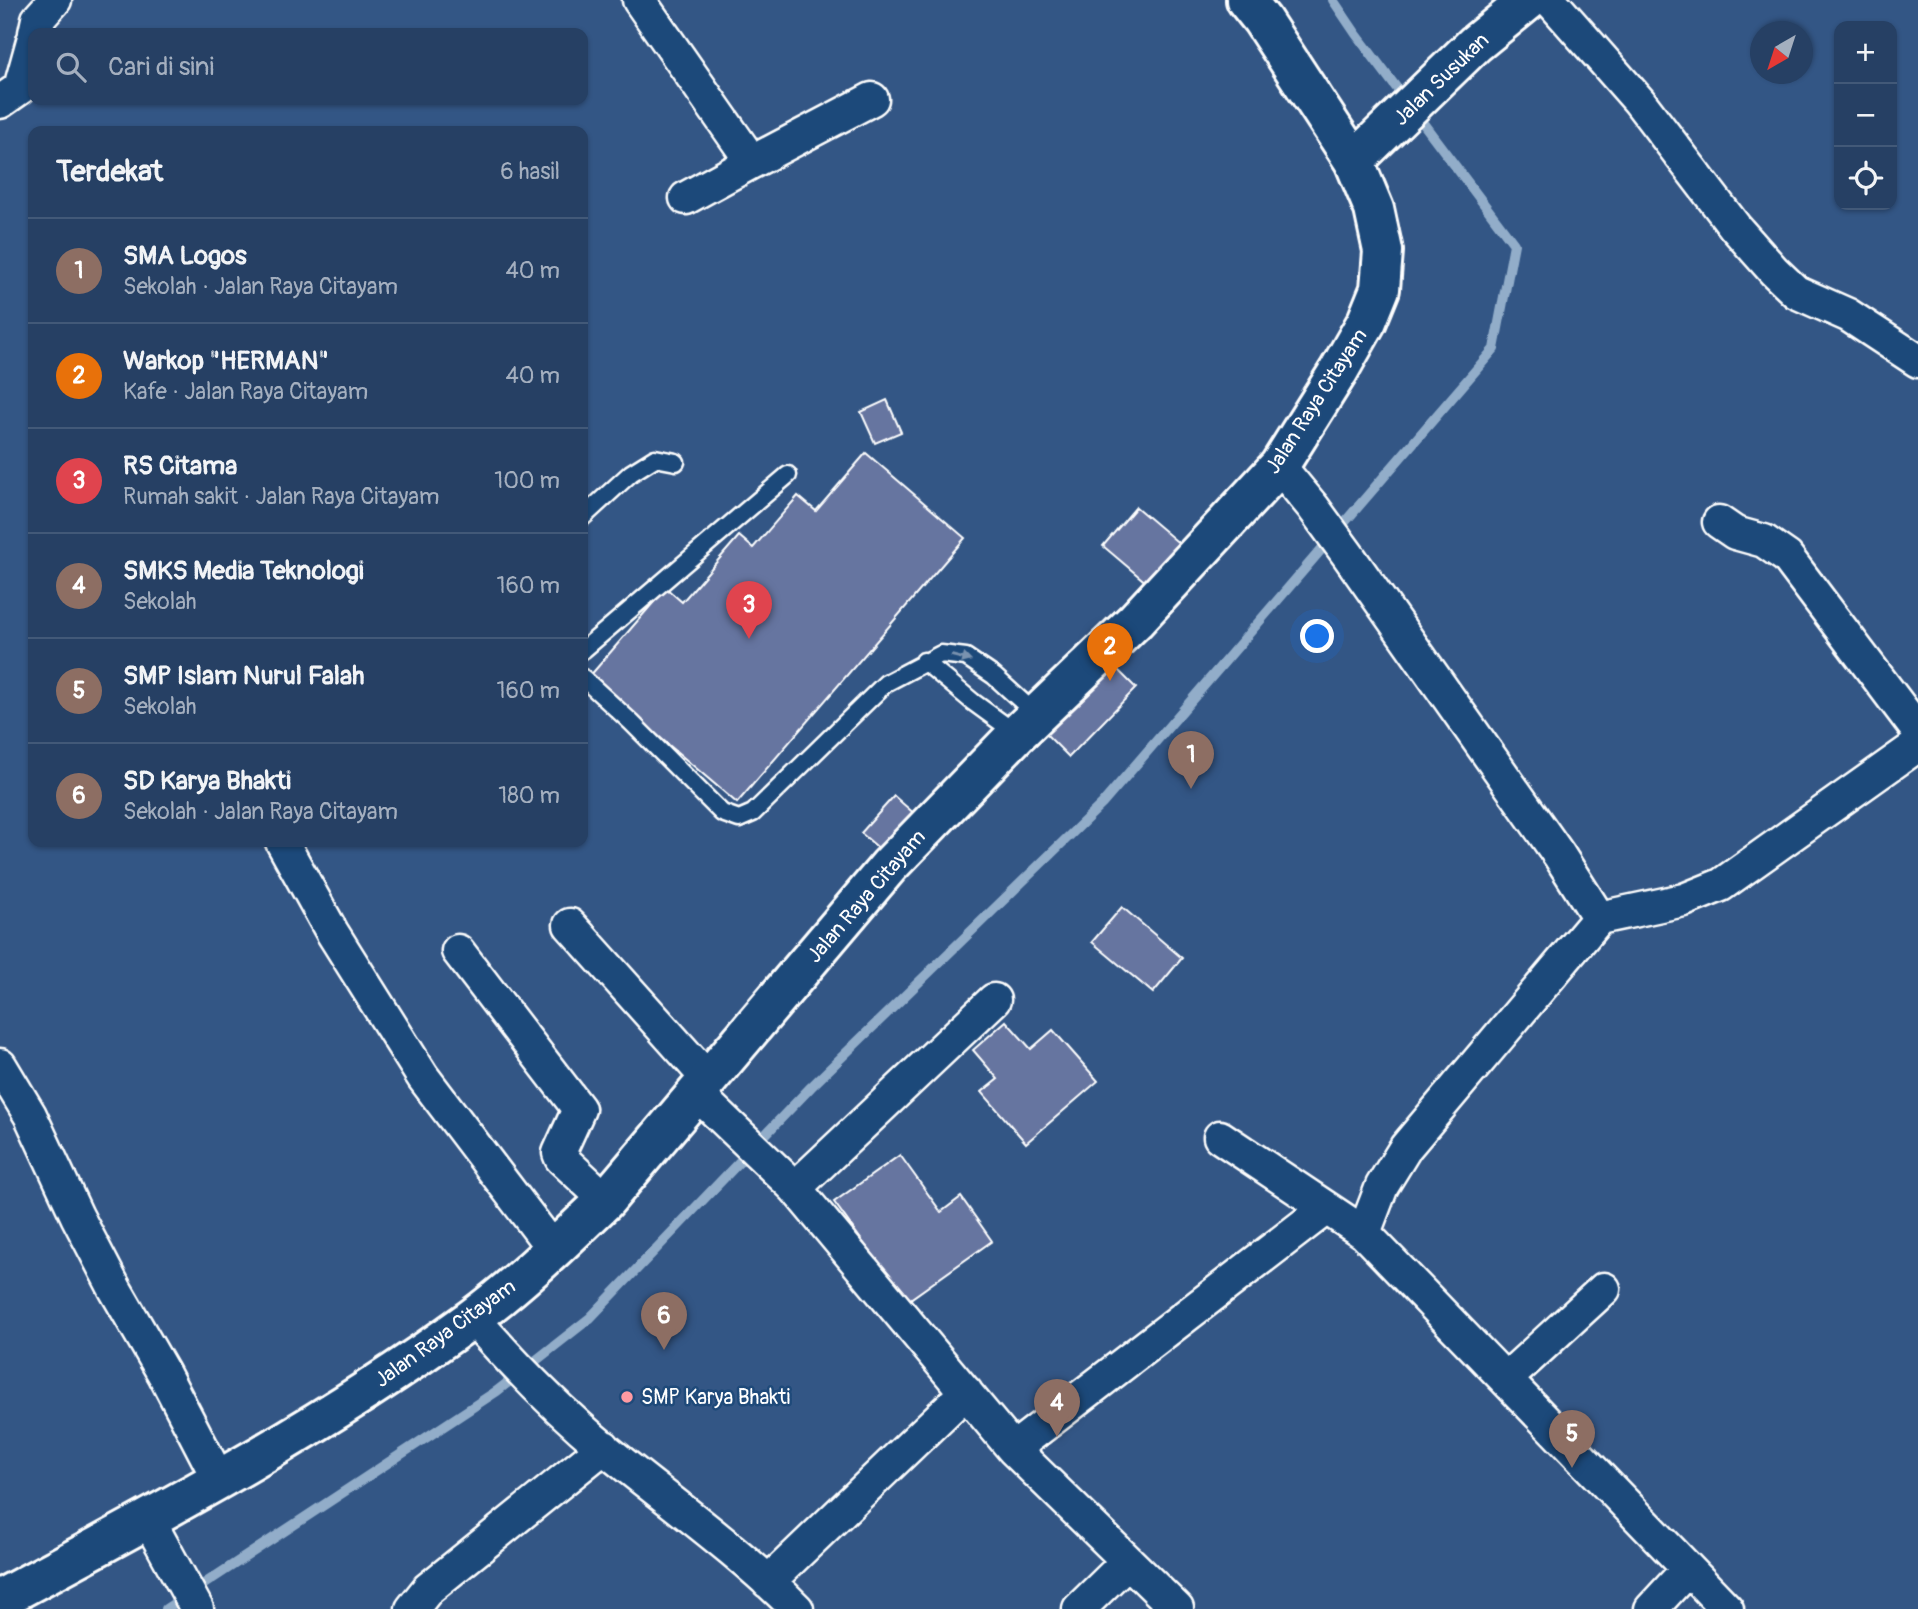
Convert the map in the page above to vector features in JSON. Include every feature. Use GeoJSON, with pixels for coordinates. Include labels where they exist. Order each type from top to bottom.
{"type":"FeatureCollection","features":[{"type":"Feature","properties":{"kind":"main road","name":"Jalan Raya Citayam"},"geometry":{"type":"LineString","coordinates":[[0,1600],[219,1480],[345,1405],[482,1329],[554,1250],[607,1200],[707,1095],[889,866],[1027,724],[1136,620],[1279,466],[1367,321],[1380,289],[1383,251],[1374,209],[1354,161],[1262,20],[1245,0]]}},
{"type":"Feature","properties":{"kind":"main road","name":"Jalan Susukan"},"geometry":{"type":"LineString","coordinates":[[1354,161],[1449,69],[1530,1]]}},
{"type":"Feature","properties":{"kind":"street"},"geometry":{"type":"LineString","coordinates":[[36,28],[38,19],[55,0]]}},
{"type":"Feature","properties":{"kind":"street"},"geometry":{"type":"LineString","coordinates":[[1530,1],[1639,101],[1728,218],[1796,292],[1848,315],[1918,361]]}},
{"type":"Feature","properties":{"kind":"street"},"geometry":{"type":"LineString","coordinates":[[645,2],[752,162]]}},
{"type":"Feature","properties":{"kind":"street"},"geometry":{"type":"LineString","coordinates":[[0,102],[20,88],[28,59]]}},
{"type":"Feature","properties":{"kind":"street"},"geometry":{"type":"LineString","coordinates":[[686,198],[872,99]]}},
{"type":"Feature","properties":{"kind":"street"},"geometry":{"type":"LineString","coordinates":[[1279,466],[1313,506],[1348,555],[1559,855],[1599,918]]}},
{"type":"Feature","properties":{"kind":"street"},"geometry":{"type":"LineString","coordinates":[[1719,522],[1735,533],[1764,541],[1787,557],[1918,731]]}},
{"type":"Feature","properties":{"kind":"street"},"geometry":{"type":"LineString","coordinates":[[1364,1233],[1382,1186],[1406,1147],[1599,918],[1684,900],[1721,885],[1918,744]]}},
{"type":"Feature","properties":{"kind":"street"},"geometry":{"type":"LineString","coordinates":[[285,847],[332,932],[423,1077],[554,1250]]}},
{"type":"Feature","properties":{"kind":"street"},"geometry":{"type":"LineString","coordinates":[[569,925],[707,1095],[787,1181],[1013,1449],[1177,1609]]}},
{"type":"Feature","properties":{"kind":"street"},"geometry":{"type":"LineString","coordinates":[[458,951],[579,1109],[559,1153],[561,1158],[607,1200]]}},
{"type":"Feature","properties":{"kind":"street"},"geometry":{"type":"LineString","coordinates":[[787,1181],[994,1000]]}},
{"type":"Feature","properties":{"kind":"street"},"geometry":{"type":"LineString","coordinates":[[0,1065],[30,1115],[89,1240],[164,1374],[219,1480]]}},
{"type":"Feature","properties":{"kind":"street"},"geometry":{"type":"LineString","coordinates":[[1220,1137],[1364,1233],[1727,1609]]}},
{"type":"Feature","properties":{"kind":"street"},"geometry":{"type":"LineString","coordinates":[[1013,1449],[1326,1208]]}},
{"type":"Feature","properties":{"kind":"street"},"geometry":{"type":"LineString","coordinates":[[1506,1379],[1604,1289]]}},
{"type":"Feature","properties":{"kind":"street"},"geometry":{"type":"LineString","coordinates":[[482,1329],[547,1395],[604,1447],[734,1550],[797,1609]]}},
{"type":"Feature","properties":{"kind":"street"},"geometry":{"type":"LineString","coordinates":[[768,1581],[966,1392]]}},
{"type":"Feature","properties":{"kind":"street"},"geometry":{"type":"LineString","coordinates":[[412,1609],[428,1589],[604,1447]]}},
{"type":"Feature","properties":{"kind":"street"},"geometry":{"type":"LineString","coordinates":[[148,1519],[197,1609]]}},
{"type":"Feature","properties":{"kind":"street"},"geometry":{"type":"LineString","coordinates":[[1079,1609],[1128,1561]]}},
{"type":"Feature","properties":{"kind":"street"},"geometry":{"type":"LineString","coordinates":[[1651,1609],[1688,1569]]}},
{"type":"Feature","properties":{"kind":"lane"},"geometry":{"type":"LineString","coordinates":[[588,512],[631,473],[655,458],[676,462]]}},
{"type":"Feature","properties":{"kind":"lane"},"geometry":{"type":"LineString","coordinates":[[588,646],[788,475]]}},
{"type":"Feature","properties":{"kind":"lane"},"geometry":{"type":"LineString","coordinates":[[588,683],[722,813],[739,819],[753,813],[886,682],[942,654],[967,657],[994,676],[1027,724]]}},
{"type":"Feature","properties":{"kind":"lane"},"geometry":{"type":"LineString","coordinates":[[924,662],[973,702],[1027,724]]}},
{"type":"Feature","properties":{"kind":"building"},"geometry":{"type":"Polygon","coordinates":[[[887,400],[901,432],[875,443],[861,412],[887,400]]]}},
{"type":"Feature","properties":{"kind":"building"},"geometry":{"type":"Polygon","coordinates":[[[866,453],[965,538],[737,803],[589,677],[666,588],[682,602],[739,536],[753,548],[798,496],[816,511],[866,453]]]}},
{"type":"Feature","properties":{"kind":"building"},"geometry":{"type":"Polygon","coordinates":[[[1136,507],[1181,545],[1148,584],[1103,546],[1136,507]]]}},
{"type":"Feature","properties":{"kind":"building"},"geometry":{"type":"Polygon","coordinates":[[[1111,663],[1136,688],[1069,757],[1044,732],[1111,663]]]}},
{"type":"Feature","properties":{"kind":"building"},"geometry":{"type":"Polygon","coordinates":[[[894,796],[916,815],[883,852],[861,833],[894,796]]]}},
{"type":"Feature","properties":{"kind":"building"},"geometry":{"type":"Polygon","coordinates":[[[1122,907],[1182,958],[1153,993],[1092,942],[1122,907]]]}},
{"type":"Feature","properties":{"kind":"building"},"geometry":{"type":"Polygon","coordinates":[[[1006,1021],[1031,1049],[1053,1030],[1098,1081],[1026,1143],[982,1092],[998,1079],[973,1050],[1006,1021]]]}},
{"type":"Feature","properties":{"kind":"building"},"geometry":{"type":"Polygon","coordinates":[[[900,1155],[941,1212],[961,1197],[992,1241],[906,1302],[834,1202],[900,1155]]]}},
{"type":"Feature","properties":{"kind":"waterway"},"geometry":{"type":"LineString","coordinates":[[166,1609],[497,1391],[590,1318],[811,1087],[1102,804],[1494,349],[1514,244],[1333,0]]}},
{"type":"Feature","properties":{"kind":"place","name":"RS Citama"},"geometry":{"type":"Point","coordinates":[749,639]}},
{"type":"Feature","properties":{"kind":"place","name":"Warkop \"HERMAN\""},"geometry":{"type":"Point","coordinates":[1110,681]}},
{"type":"Feature","properties":{"kind":"place","name":"SMA Logos"},"geometry":{"type":"Point","coordinates":[1191,789]}},
{"type":"Feature","properties":{"kind":"place","name":"SD Karya Bhakti"},"geometry":{"type":"Point","coordinates":[664,1350]}},
{"type":"Feature","properties":{"kind":"place","name":"SMP Karya Bhakti"},"geometry":{"type":"Point","coordinates":[627,1397]}},
{"type":"Feature","properties":{"kind":"place","name":"SMKS Media Teknologi"},"geometry":{"type":"Point","coordinates":[1057,1437]}},
{"type":"Feature","properties":{"kind":"place","name":"SMP Islam Nurul Falah"},"geometry":{"type":"Point","coordinates":[1572,1468]}}]}
